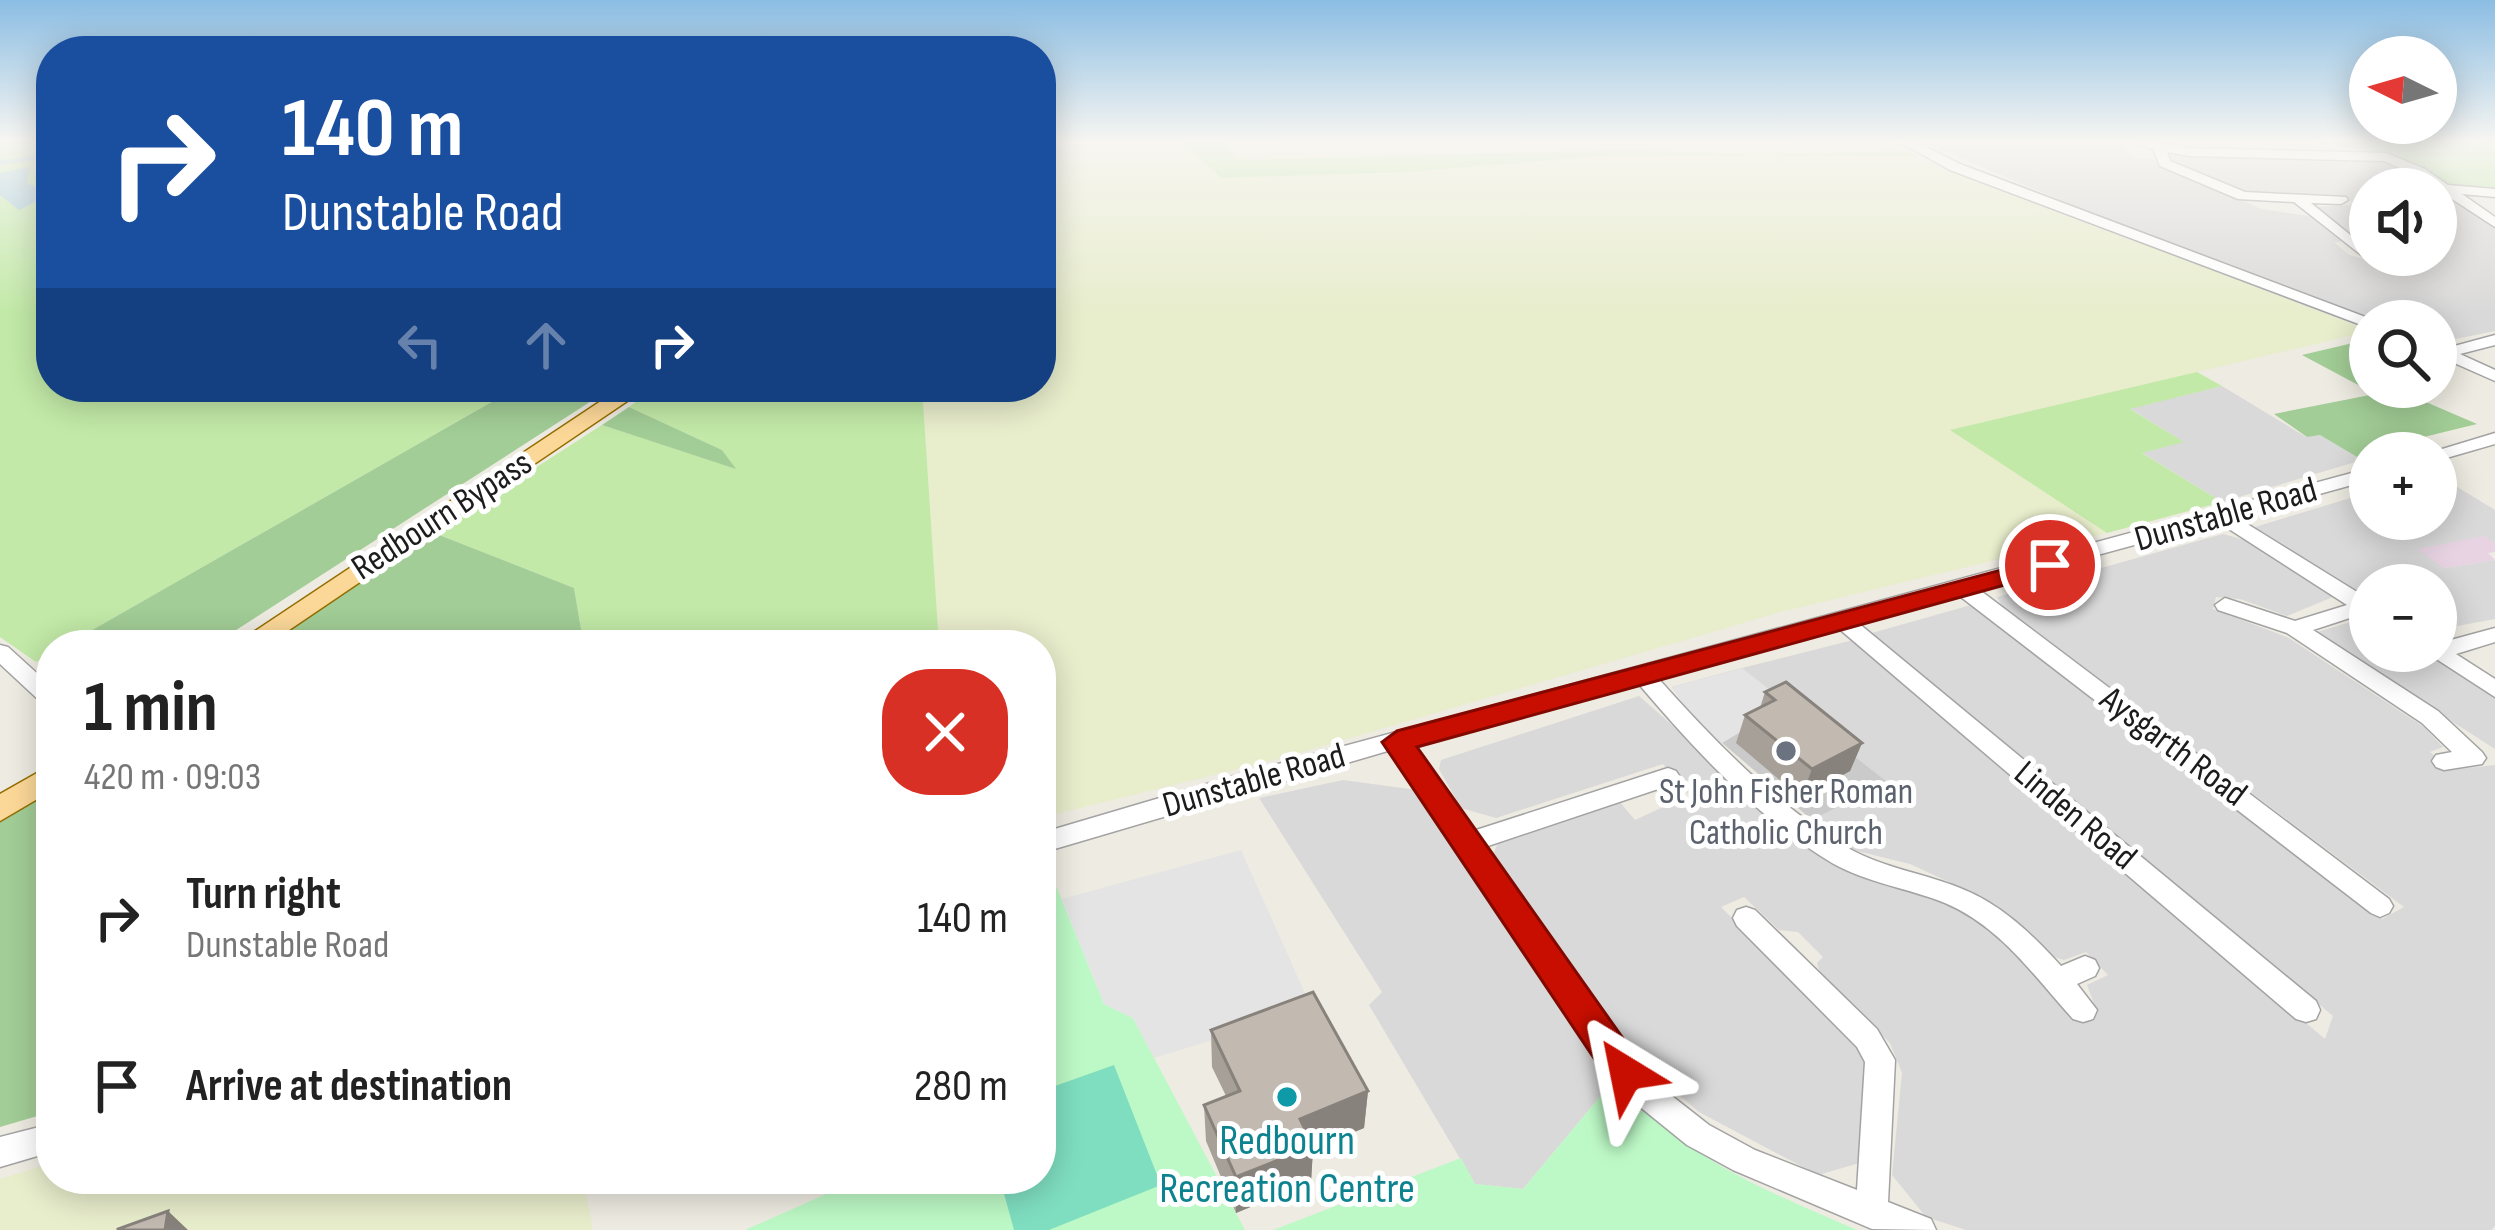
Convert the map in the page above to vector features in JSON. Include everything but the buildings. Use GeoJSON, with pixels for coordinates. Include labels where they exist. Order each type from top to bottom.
{"type":"FeatureCollection","features":[{"type":"Feature","properties":{"kind":"main road","name":"Redbourn Bypass"},"geometry":{"type":"LineString","coordinates":[[271,630],[614,402]]}},
{"type":"Feature","properties":{"kind":"main road"},"geometry":{"type":"LineString","coordinates":[[0,809],[36,786]]}},
{"type":"Feature","properties":{"kind":"street"},"geometry":{"type":"LineString","coordinates":[[2039,198],[2349,315]]}},
{"type":"Feature","properties":{"kind":"street"},"geometry":{"type":"LineString","coordinates":[[2292,198],[2341,200]]}},
{"type":"Feature","properties":{"kind":"street"},"geometry":{"type":"LineString","coordinates":[[2458,198],[2495,223]]}},
{"type":"Feature","properties":{"kind":"street"},"geometry":{"type":"LineString","coordinates":[[2297,199],[2349,241]]}},
{"type":"Feature","properties":{"kind":"street"},"geometry":{"type":"LineString","coordinates":[[2457,348],[2495,340]]}},
{"type":"Feature","properties":{"kind":"street"},"geometry":{"type":"LineString","coordinates":[[2457,358],[2495,376]]}},
{"type":"Feature","properties":{"kind":"street"},"geometry":{"type":"LineString","coordinates":[[2457,450],[2495,439]]}},
{"type":"Feature","properties":{"kind":"street","name":"Dunstable Road"},"geometry":{"type":"LineString","coordinates":[[1056,839],[2349,480]]}},
{"type":"Feature","properties":{"kind":"street"},"geometry":{"type":"LineString","coordinates":[[2222,516],[2349,597]]}},
{"type":"Feature","properties":{"kind":"street","name":"Aysgarth Road"},"geometry":{"type":"LineString","coordinates":[[1964,589],[2380,906]]}},
{"type":"Feature","properties":{"kind":"street"},"geometry":{"type":"LineString","coordinates":[[2224,605],[2295,628],[2430,717],[2474,758],[2444,761]]}},
{"type":"Feature","properties":{"kind":"street"},"geometry":{"type":"LineString","coordinates":[[2295,628],[2349,613]]}},
{"type":"Feature","properties":{"kind":"street","name":"Linden Road"},"geometry":{"type":"LineString","coordinates":[[1844,622],[2306,1010]]}},
{"type":"Feature","properties":{"kind":"street"},"geometry":{"type":"LineString","coordinates":[[2457,646],[2495,635]]}},
{"type":"Feature","properties":{"kind":"street"},"geometry":{"type":"LineString","coordinates":[[0,652],[36,684]]}},
{"type":"Feature","properties":{"kind":"street"},"geometry":{"type":"LineString","coordinates":[[2457,665],[2495,689]]}},
{"type":"Feature","properties":{"kind":"street"},"geometry":{"type":"LineString","coordinates":[[1643,675],[1704,741],[1826,845],[1860,865],[1971,903],[2005,927],[2083,1010]]}},
{"type":"Feature","properties":{"kind":"street"},"geometry":{"type":"LineString","coordinates":[[1397,742],[1639,1088],[1698,1135],[1744,1160],[1920,1230]]}},
{"type":"Feature","properties":{"kind":"street"},"geometry":{"type":"LineString","coordinates":[[1466,843],[1668,778]]}},
{"type":"Feature","properties":{"kind":"street"},"geometry":{"type":"LineString","coordinates":[[1746,918],[1868,1038],[1880,1060],[1872,1214]]}},
{"type":"Feature","properties":{"kind":"street"},"geometry":{"type":"LineString","coordinates":[[2055,981],[2085,968]]}},
{"type":"Feature","properties":{"kind":"street"},"geometry":{"type":"LineString","coordinates":[[0,1152],[36,1142]]}},
{"type":"Feature","properties":{"kind":"shaded area"},"geometry":{"type":"Polygon","coordinates":[[[2056,198],[2238,198],[2261,209],[2309,216],[2342,242],[2334,242],[2349,255],[2349,276],[2457,276],[2457,202],[2495,228],[2495,331],[2457,339],[2457,300],[2349,300],[2349,310],[2152,239],[2056,198]]]}},
{"type":"Feature","properties":{"kind":"shaded area"},"geometry":{"type":"Polygon","coordinates":[[[2349,205],[2349,235],[2315,207],[2349,205]]]}},
{"type":"Feature","properties":{"kind":"shaded area"},"geometry":{"type":"Polygon","coordinates":[[[2222,386],[2306,437],[2320,435],[2349,452],[2349,464],[2222,502],[2141,452],[2182,441],[2129,408],[2222,386]]]}},
{"type":"Feature","properties":{"kind":"shaded area"},"geometry":{"type":"Polygon","coordinates":[[[2457,487],[2495,510],[2495,543],[2483,536],[2449,564],[2349,564],[2349,585],[2255,527],[2349,498],[2349,540],[2457,540],[2457,487]]]}},
{"type":"Feature","properties":{"kind":"shaded area"},"geometry":{"type":"Polygon","coordinates":[[[2223,534],[2249,541],[2333,597],[2287,616],[2240,599],[2216,597],[2213,609],[2289,638],[2424,727],[2443,747],[2430,752],[2450,770],[2495,765],[2495,1226],[2491,1230],[1966,1230],[1926,1217],[1892,1175],[1902,1073],[1890,1043],[1820,973],[1817,963],[1823,957],[1798,932],[1779,930],[1744,897],[1721,907],[1868,1054],[1863,1162],[1818,1175],[1699,1112],[1641,1063],[1492,857],[1500,838],[1619,801],[1635,820],[1689,795],[1663,764],[1496,818],[1461,808],[1439,769],[1441,760],[1639,696],[1830,864],[1962,907],[2096,1009],[2087,985],[2108,975],[2086,952],[2064,960],[2048,955],[1988,900],[1910,864],[1849,849],[1812,820],[1886,782],[1742,668],[1853,640],[2325,1039],[2333,1016],[1872,633],[1971,605],[2382,919],[2404,907],[2002,606],[1997,597],[2223,534]]]}},
{"type":"Feature","properties":{"kind":"shaded area"},"geometry":{"type":"Polygon","coordinates":[[[2484,536],[2495,543],[2495,552],[2488,553],[2495,560],[2438,564],[2417,549],[2484,536]]]}},
{"type":"Feature","properties":{"kind":"shaded area"},"geometry":{"type":"Polygon","coordinates":[[[2495,560],[2495,619],[2457,626],[2457,566],[2495,560]]]}},
{"type":"Feature","properties":{"kind":"shaded area"},"geometry":{"type":"Polygon","coordinates":[[[2349,622],[2349,655],[2314,633],[2349,622]]]}},
{"type":"Feature","properties":{"kind":"shaded area"},"geometry":{"type":"Polygon","coordinates":[[[1742,668],[1887,782],[1812,820],[1699,723],[1672,687],[1742,668]]]}},
{"type":"Feature","properties":{"kind":"shaded area"},"geometry":{"type":"Polygon","coordinates":[[[1742,668],[1788,704],[1722,743],[1685,709],[1672,687],[1742,668]]]}},
{"type":"Feature","properties":{"kind":"shaded area"},"geometry":{"type":"Polygon","coordinates":[[[2375,672],[2456,672],[2495,697],[2495,749],[2375,672]]]}},
{"type":"Feature","properties":{"kind":"shaded area"},"geometry":{"type":"Polygon","coordinates":[[[1343,780],[1417,790],[1614,1080],[1523,1189],[1475,1184],[1369,1005],[1382,992],[1259,798],[1343,780]]]}},
{"type":"Feature","properties":{"kind":"shaded area"},"geometry":{"type":"Polygon","coordinates":[[[1241,850],[1312,1009],[1154,1058],[1133,1018],[1104,1004],[1062,899],[1241,850]]]}},
{"type":"Feature","properties":{"kind":"green space"},"geometry":{"type":"Polygon","coordinates":[[[0,198],[36,198],[36,402],[492,402],[92,630],[36,630],[36,662],[0,637],[0,198]]]}},
{"type":"Feature","properties":{"kind":"green space"},"geometry":{"type":"Polygon","coordinates":[[[1056,198],[2025,198],[2349,323],[2349,336],[1952,430],[2107,533],[1781,612],[1282,758],[1056,814],[1056,630],[938,630],[923,402],[1056,402],[1056,198]]]}},
{"type":"Feature","properties":{"kind":"green space"},"geometry":{"type":"Polygon","coordinates":[[[2349,344],[2349,380],[2302,355],[2349,344]]]}},
{"type":"Feature","properties":{"kind":"green space"},"geometry":{"type":"Polygon","coordinates":[[[2197,372],[2222,386],[2130,409],[2184,442],[2142,453],[2222,502],[2107,533],[1950,430],[2197,372]]]}},
{"type":"Feature","properties":{"kind":"green space"},"geometry":{"type":"Polygon","coordinates":[[[2349,399],[2349,408],[2440,408],[2477,424],[2444,432],[2349,432],[2349,452],[2320,435],[2307,437],[2274,414],[2349,399]]]}},
{"type":"Feature","properties":{"kind":"green space"},"geometry":{"type":"Polygon","coordinates":[[[492,402],[590,402],[236,630],[92,630],[492,402]]]}},
{"type":"Feature","properties":{"kind":"green space"},"geometry":{"type":"Polygon","coordinates":[[[636,402],[923,402],[938,630],[581,630],[574,588],[434,533],[602,425],[734,468],[722,450],[629,407],[636,402]]]}},
{"type":"Feature","properties":{"kind":"green space"},"geometry":{"type":"Polygon","coordinates":[[[629,407],[722,450],[736,469],[602,425],[629,407]]]}},
{"type":"Feature","properties":{"kind":"green space"},"geometry":{"type":"Polygon","coordinates":[[[434,533],[574,588],[581,630],[288,630],[434,533]]]}},
{"type":"Feature","properties":{"kind":"green space"},"geometry":{"type":"Polygon","coordinates":[[[36,796],[36,1116],[0,1127],[0,819],[36,796]]]}},
{"type":"Feature","properties":{"kind":"green space"},"geometry":{"type":"Polygon","coordinates":[[[1056,886],[1104,1004],[1133,1018],[1245,1230],[745,1230],[826,1194],[1056,1194],[1056,886]]]}},
{"type":"Feature","properties":{"kind":"green space"},"geometry":{"type":"Polygon","coordinates":[[[1114,1065],[1161,1185],[1049,1230],[1014,1230],[1004,1194],[1056,1194],[1056,1086],[1114,1065]]]}},
{"type":"Feature","properties":{"kind":"green space"},"geometry":{"type":"Polygon","coordinates":[[[1614,1080],[1696,1151],[1857,1230],[1273,1230],[1461,1158],[1475,1184],[1523,1189],[1614,1080]]]}},
{"type":"Feature","properties":{"kind":"green space"},"geometry":{"type":"Polygon","coordinates":[[[36,1168],[36,1194],[586,1194],[593,1230],[0,1230],[0,1179],[36,1168]]]}},
{"type":"Feature","properties":{"kind":"water"},"geometry":{"type":"Polygon","coordinates":[[[4,198],[36,198],[36,202],[19,210],[4,198]]]}},
{"type":"Feature","properties":{"kind":"place","name":"St John Fisher Roman Catholic Church"},"geometry":{"type":"Point","coordinates":[1786,751]}},
{"type":"Feature","properties":{"kind":"place","name":"Redbourn Recreation Centre"},"geometry":{"type":"Point","coordinates":[1287,1097]}},
{"type":"Feature","properties":{"kind":"route"},"geometry":{"type":"LineString","coordinates":[[1626,1073],[1397,742],[2050,565]]}}]}
